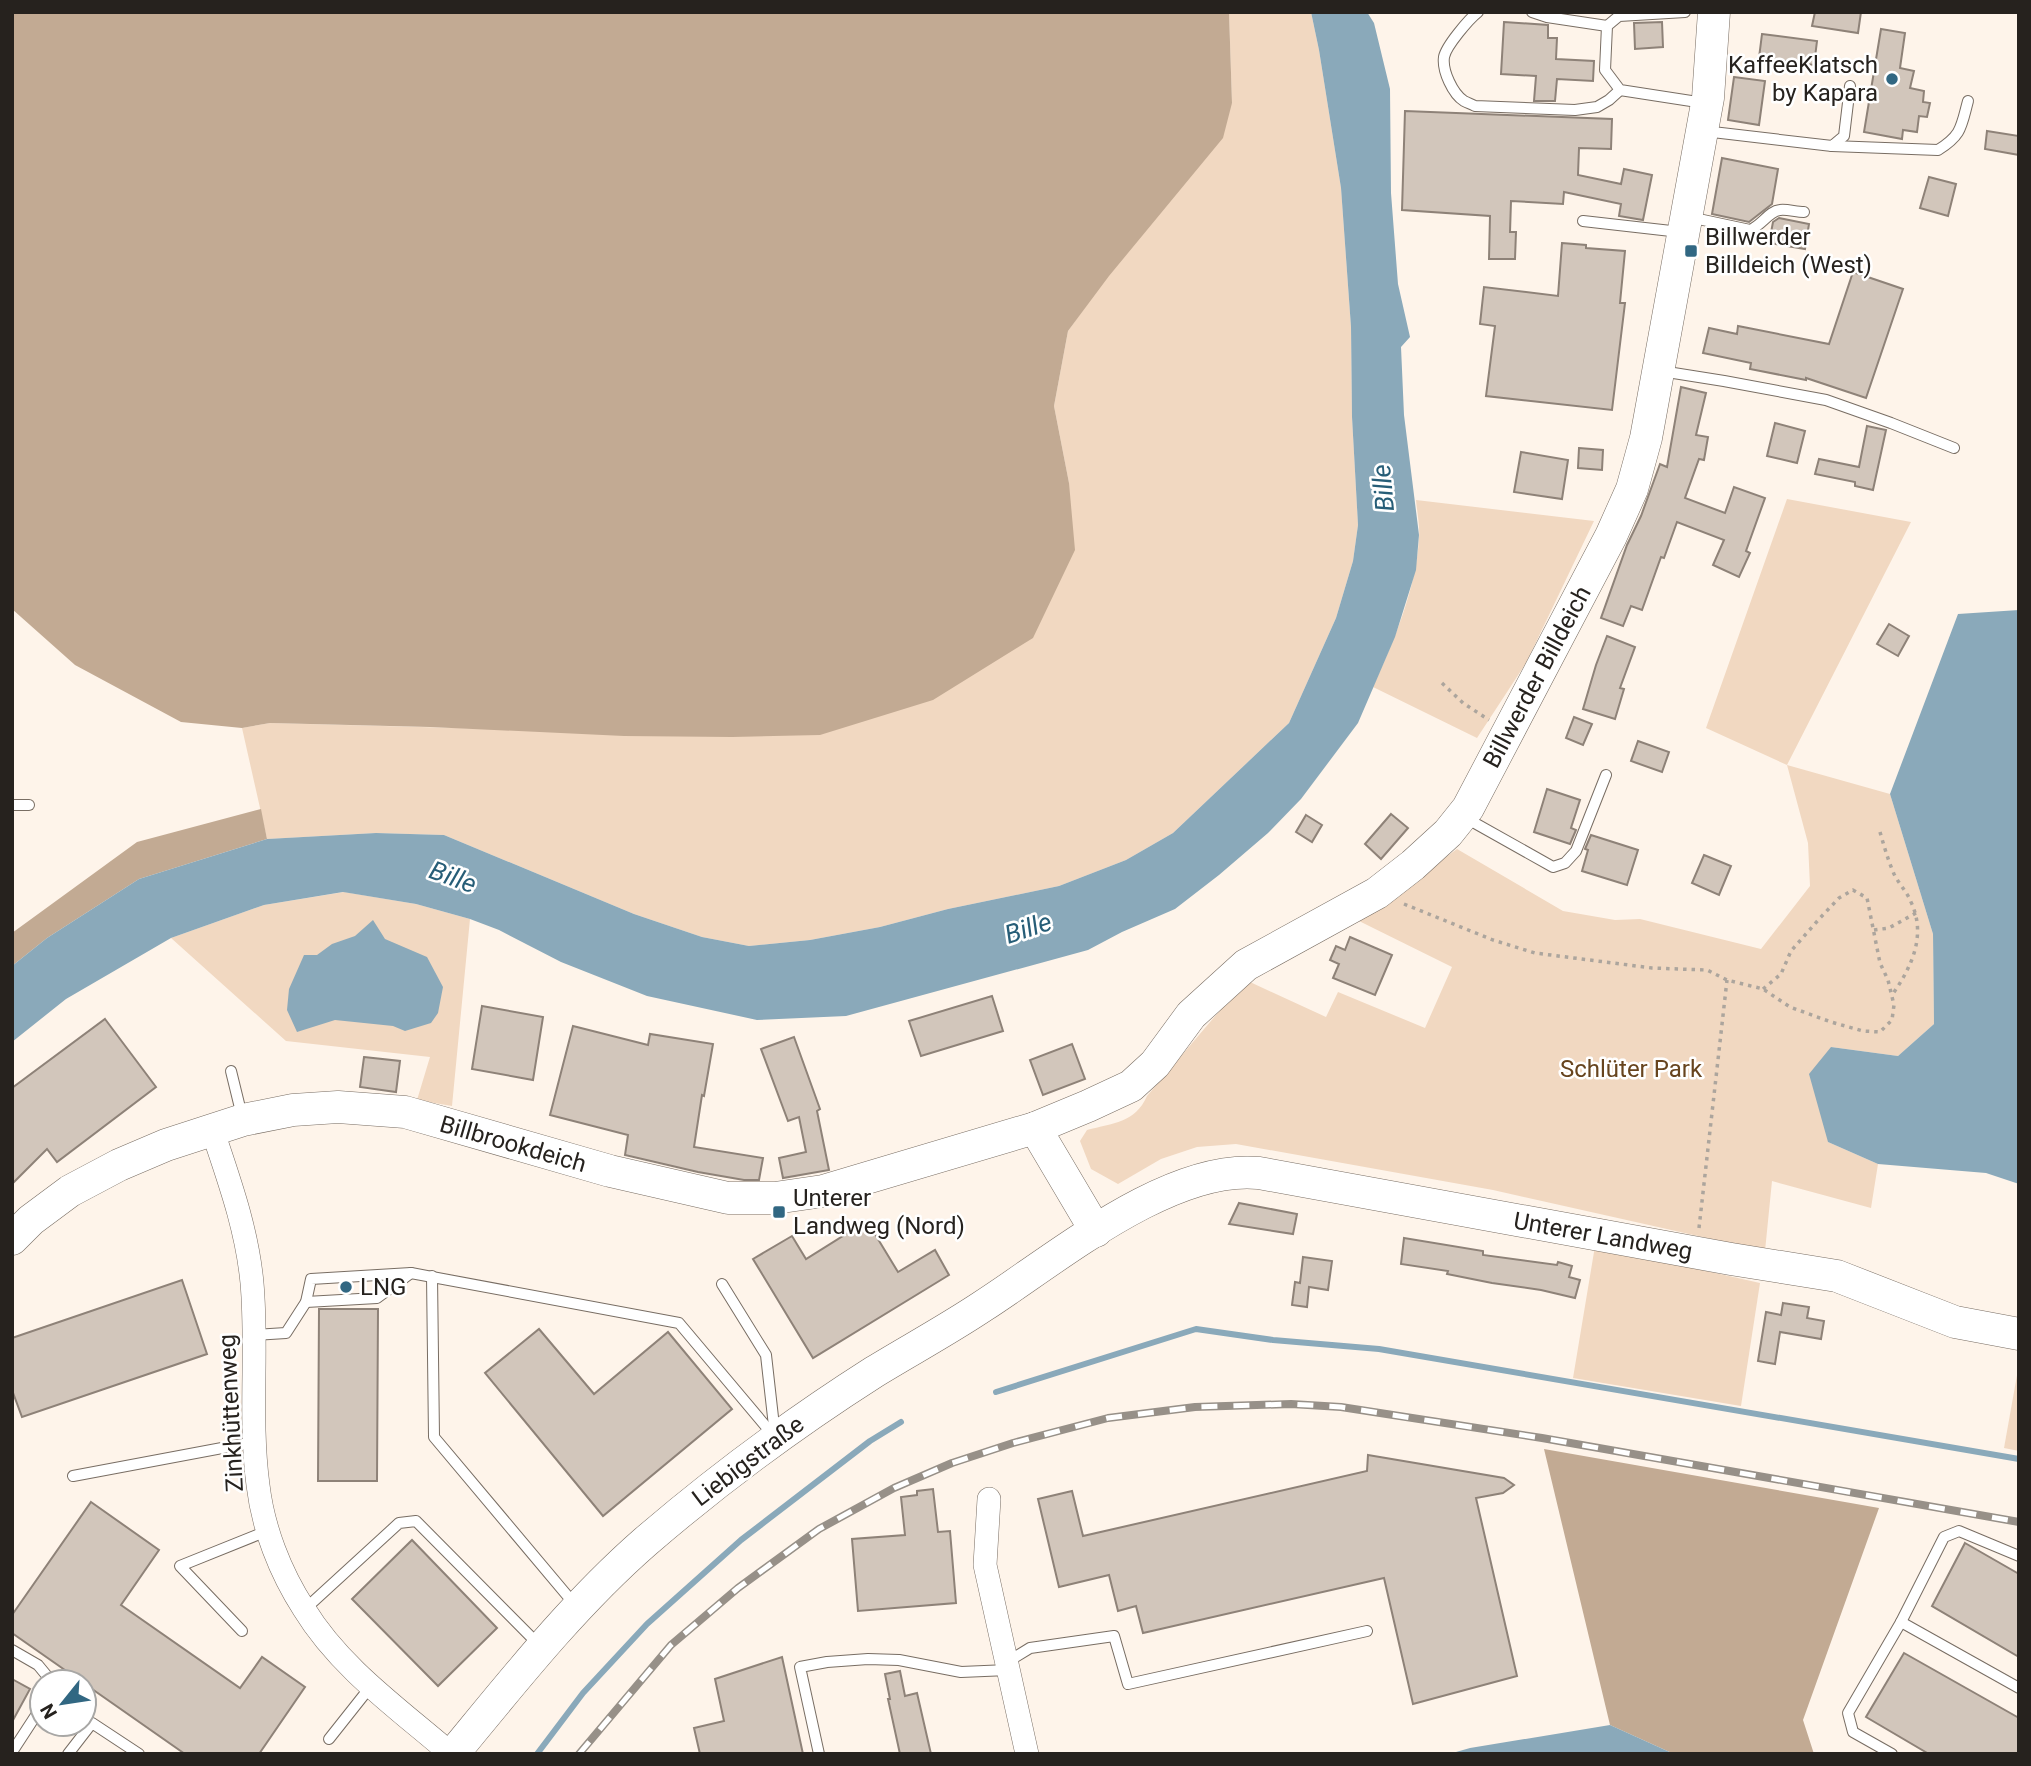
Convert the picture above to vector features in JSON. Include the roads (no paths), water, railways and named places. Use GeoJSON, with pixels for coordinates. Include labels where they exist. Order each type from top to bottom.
{"type":"FeatureCollection","features":[{"type":"Feature","properties":{"kind":"street","name":"Billwerder Billdeich"},"geometry":{"type":"LineString","coordinates":[[1035,1128],[1131,1086],[1155,1064],[1191,1015],[1247,965],[1377,893],[1413,865],[1448,832],[1468,808],[1611,536],[1632,489],[1646,438],[1704,117],[1714,12]]}},
{"type":"Feature","properties":{"kind":"street","name":"Billbrookdeich"},"geometry":{"type":"LineString","coordinates":[[12,1239],[31,1220],[71,1191],[119,1165],[212,1129],[293,1110],[338,1107],[405,1112],[610,1171],[728,1198],[775,1198],[823,1191],[1035,1128]]}},
{"type":"Feature","properties":{"kind":"street"},"geometry":{"type":"LineString","coordinates":[[1035,1128],[1096,1231]]}},
{"type":"Feature","properties":{"kind":"street","name":"Zinkhüttenweg"},"geometry":{"type":"LineString","coordinates":[[212,1129],[236,1199],[247,1243],[254,1335],[254,1442],[258,1486],[267,1531],[304,1610],[338,1653],[371,1686],[452,1754]]}},
{"type":"Feature","properties":{"kind":"street","name":"Unterer Landweg"},"geometry":{"type":"LineString","coordinates":[[1181,1185],[1228,1173],[1259,1172],[1836,1276],[1955,1322],[2019,1334]]}},
{"type":"Feature","properties":{"kind":"street","name":"Liebigstraße"},"geometry":{"type":"LineString","coordinates":[[452,1754],[541,1647],[578,1608],[643,1544],[707,1490],[776,1438],[874,1373],[984,1306],[1096,1231],[1181,1185]]}},
{"type":"Feature","properties":{"kind":"street"},"geometry":{"type":"LineString","coordinates":[[989,1499],[985,1565],[1027,1754]]}},
{"type":"Feature","properties":{"kind":"lane"},"geometry":{"type":"LineString","coordinates":[[1478,12],[1444,54],[1445,70],[1454,90],[1463,101],[1475,106],[1575,110],[1597,107],[1620,90]]}},
{"type":"Feature","properties":{"kind":"lane"},"geometry":{"type":"LineString","coordinates":[[1532,12],[1547,17],[1607,26]]}},
{"type":"Feature","properties":{"kind":"lane"},"geometry":{"type":"LineString","coordinates":[[1685,12],[1619,16],[1607,26],[1605,70],[1620,90],[1704,117],[1832,146],[1938,150],[1960,132],[1968,101]]}},
{"type":"Feature","properties":{"kind":"lane"},"geometry":{"type":"LineString","coordinates":[[1832,146],[1844,136],[1850,86]]}},
{"type":"Feature","properties":{"kind":"lane"},"geometry":{"type":"LineString","coordinates":[[1583,221],[1750,230],[1779,210],[1804,212]]}},
{"type":"Feature","properties":{"kind":"lane"},"geometry":{"type":"LineString","coordinates":[[1658,371],[1826,400],[1954,448]]}},
{"type":"Feature","properties":{"kind":"lane"},"geometry":{"type":"LineString","coordinates":[[1462,816],[1553,867],[1565,863],[1576,851],[1606,775]]}},
{"type":"Feature","properties":{"kind":"lane"},"geometry":{"type":"LineString","coordinates":[[12,805],[29,806]]}},
{"type":"Feature","properties":{"kind":"lane"},"geometry":{"type":"LineString","coordinates":[[231,1071],[243,1120]]}},
{"type":"Feature","properties":{"kind":"lane"},"geometry":{"type":"LineString","coordinates":[[306,1302],[377,1298],[411,1273]]}},
{"type":"Feature","properties":{"kind":"lane"},"geometry":{"type":"LineString","coordinates":[[254,1335],[286,1333],[306,1302],[311,1279],[411,1273],[678,1323],[776,1438]]}},
{"type":"Feature","properties":{"kind":"lane"},"geometry":{"type":"LineString","coordinates":[[432,1276],[434,1437],[578,1608]]}},
{"type":"Feature","properties":{"kind":"lane"},"geometry":{"type":"LineString","coordinates":[[722,1284],[766,1354],[776,1438]]}},
{"type":"Feature","properties":{"kind":"lane"},"geometry":{"type":"LineString","coordinates":[[73,1476],[254,1442]]}},
{"type":"Feature","properties":{"kind":"lane"},"geometry":{"type":"LineString","coordinates":[[304,1610],[399,1523],[416,1521],[541,1647]]}},
{"type":"Feature","properties":{"kind":"lane"},"geometry":{"type":"LineString","coordinates":[[242,1631],[180,1566],[267,1531]]}},
{"type":"Feature","properties":{"kind":"lane"},"geometry":{"type":"LineString","coordinates":[[1892,1754],[1853,1732],[1848,1713],[1901,1622],[1944,1537],[1959,1531],[2019,1556]]}},
{"type":"Feature","properties":{"kind":"lane"},"geometry":{"type":"LineString","coordinates":[[1901,1622],[2019,1688]]}},
{"type":"Feature","properties":{"kind":"lane"},"geometry":{"type":"LineString","coordinates":[[819,1754],[800,1667],[868,1659],[899,1660],[961,1672],[1008,1666],[1030,1648],[1114,1636],[1128,1684],[1367,1631]]}},
{"type":"Feature","properties":{"kind":"lane"},"geometry":{"type":"LineString","coordinates":[[12,1650],[40,1668]]}},
{"type":"Feature","properties":{"kind":"lane"},"geometry":{"type":"LineString","coordinates":[[329,1739],[371,1686]]}},
{"type":"Feature","properties":{"kind":"lane"},"geometry":{"type":"LineString","coordinates":[[68,1754],[92,1723],[139,1754]]}},
{"type":"Feature","properties":{"kind":"lane"},"geometry":{"type":"LineString","coordinates":[[12,1752],[28,1727]]}},
{"type":"Feature","properties":{"kind":"water","name":"Bille"},"geometry":{"type":"Polygon","coordinates":[[[1311,12],[1367,12],[1374,23],[1390,89],[1391,193],[1398,284],[1410,337],[1401,347],[1404,415],[1419,535],[1416,570],[1395,637],[1358,723],[1301,799],[1268,833],[1219,875],[1175,909],[1088,950],[846,1016],[757,1020],[647,996],[561,962],[499,930],[470,919],[416,904],[343,892],[264,905],[171,938],[66,999],[12,1042],[12,966],[47,938],[139,879],[267,839],[376,833],[444,835],[634,914],[702,937],[749,946],[810,940],[880,927],[948,909],[1059,886],[1126,860],[1173,833],[1289,723],[1336,618],[1353,561],[1358,525],[1352,417],[1351,327],[1341,188],[1311,12]]]}},
{"type":"Feature","properties":{"kind":"water"},"geometry":{"type":"Polygon","coordinates":[[[2019,610],[2019,1184],[1986,1173],[1878,1164],[1828,1142],[1809,1074],[1831,1047],[1898,1056],[1934,1024],[1933,934],[1890,794],[1958,614],[2019,610]]]}},
{"type":"Feature","properties":{"kind":"water"},"geometry":{"type":"Polygon","coordinates":[[[373,920],[385,939],[427,957],[443,987],[438,1013],[431,1023],[405,1031],[393,1026],[335,1020],[297,1032],[287,1010],[289,989],[304,955],[317,955],[332,944],[355,936],[373,920]]]}},
{"type":"Feature","properties":{"kind":"water"},"geometry":{"type":"Polygon","coordinates":[[[1610,1725],[1674,1754],[1449,1754],[1470,1748],[1610,1725]]]}},
{"type":"Feature","properties":{"kind":"waterway"},"geometry":{"type":"LineString","coordinates":[[996,1392],[1196,1329],[1273,1340],[1379,1349],[2019,1459]]}},
{"type":"Feature","properties":{"kind":"waterway"},"geometry":{"type":"LineString","coordinates":[[537,1754],[583,1693],[647,1624],[741,1540],[870,1441],[901,1422]]}},
{"type":"Feature","properties":{"kind":"railway"},"geometry":{"type":"LineString","coordinates":[[579,1754],[671,1645],[738,1588],[819,1529],[894,1488],[952,1463],[1013,1443],[1108,1418],[1195,1407],[1291,1404],[1341,1407],[1542,1438],[2019,1522]]}},
{"type":"Feature","properties":{"kind":"place","name":"KaffeeKlatsch by Kapara"},"geometry":{"type":"Point","coordinates":[1892,79]}},
{"type":"Feature","properties":{"kind":"place","name":"Billwerder Billdeich (West)"},"geometry":{"type":"Point","coordinates":[1691,251]}},
{"type":"Feature","properties":{"kind":"place","name":"Unterer Landweg (Nord)"},"geometry":{"type":"Point","coordinates":[779,1212]}},
{"type":"Feature","properties":{"kind":"place","name":"LNG"},"geometry":{"type":"Point","coordinates":[346,1287]}},
{"type":"Feature","properties":{"kind":"park label","name":"Schlüter Park"},"geometry":{"type":"Point","coordinates":[1631,1069]}}]}
